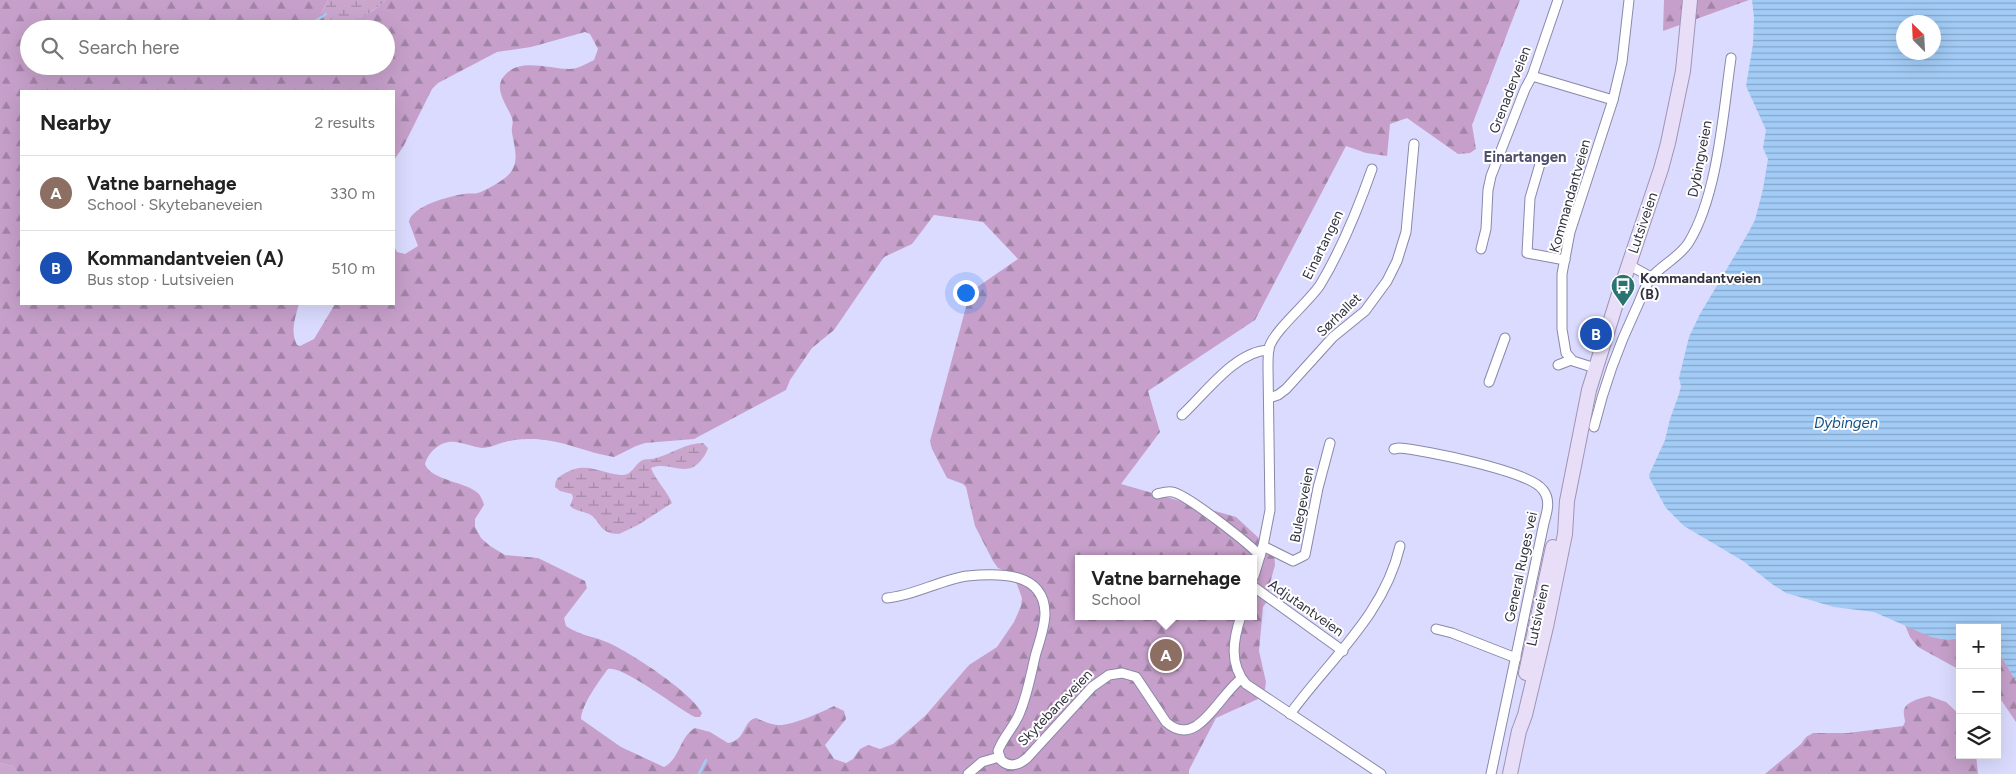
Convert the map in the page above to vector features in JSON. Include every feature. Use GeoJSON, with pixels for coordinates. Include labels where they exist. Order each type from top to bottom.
{"type":"FeatureCollection","features":[{"type":"Feature","properties":{"kind":"main road","name":"Lutsiveien"},"geometry":{"type":"LineString","coordinates":[[1510,774],[1519,732],[1519,714],[1530,652],[1550,558],[1567,501],[1589,390],[1662,168],[1668,143],[1683,71],[1690,0]]}},
{"type":"Feature","properties":{"kind":"street","name":"Grenaderveien"},"geometry":{"type":"LineString","coordinates":[[1481,249],[1486,230],[1490,181],[1525,89],[1532,76],[1558,0]]}},
{"type":"Feature","properties":{"kind":"street","name":"Kommandantveien"},"geometry":{"type":"LineString","coordinates":[[1571,360],[1566,353],[1562,329],[1562,286],[1565,260],[1570,232],[1613,100],[1622,62],[1629,0]]}},
{"type":"Feature","properties":{"kind":"street","name":"Dybingveien"},"geometry":{"type":"LineString","coordinates":[[1594,427],[1614,358],[1651,277],[1670,262],[1688,243],[1705,207],[1715,167],[1730,58]]}},
{"type":"Feature","properties":{"kind":"street"},"geometry":{"type":"LineString","coordinates":[[1532,76],[1613,100]]}},
{"type":"Feature","properties":{"kind":"street","name":"Sørhallet"},"geometry":{"type":"LineString","coordinates":[[1269,398],[1278,395],[1286,389],[1333,337],[1366,311],[1387,281],[1397,261],[1406,232],[1414,144]]}},
{"type":"Feature","properties":{"kind":"street","name":"Kommandantveien"},"geometry":{"type":"LineString","coordinates":[[1540,164],[1530,198],[1527,253],[1565,260]]}},
{"type":"Feature","properties":{"kind":"street","name":"Einartangen"},"geometry":{"type":"LineString","coordinates":[[1269,350],[1273,340],[1309,300],[1320,284],[1344,237],[1372,169]]}},
{"type":"Feature","properties":{"kind":"street"},"geometry":{"type":"LineString","coordinates":[[1629,265],[1651,277]]}},
{"type":"Feature","properties":{"kind":"street"},"geometry":{"type":"LineString","coordinates":[[1489,382],[1505,338]]}},
{"type":"Feature","properties":{"kind":"street"},"geometry":{"type":"LineString","coordinates":[[1182,415],[1213,383],[1233,366],[1256,353],[1269,350],[1270,510],[1257,566]]}},
{"type":"Feature","properties":{"kind":"street"},"geometry":{"type":"LineString","coordinates":[[1558,365],[1571,360],[1595,368]]}},
{"type":"Feature","properties":{"kind":"street","name":"Bulegeveien"},"geometry":{"type":"LineString","coordinates":[[1263,546],[1293,561],[1305,555],[1318,488],[1330,443]]}},
{"type":"Feature","properties":{"kind":"street","name":"General Ruges vei"},"geometry":{"type":"LineString","coordinates":[[1394,449],[1432,452],[1474,462],[1539,485],[1545,492],[1548,500],[1491,774]]}},
{"type":"Feature","properties":{"kind":"street"},"geometry":{"type":"LineString","coordinates":[[1157,494],[1173,491],[1186,498],[1238,536],[1260,556]]}},
{"type":"Feature","properties":{"kind":"street","name":"Adjutantveien"},"geometry":{"type":"LineString","coordinates":[[1257,590],[1343,651],[1378,601],[1394,570],[1400,546]]}},
{"type":"Feature","properties":{"kind":"street","name":"Skytebaneveien"},"geometry":{"type":"LineString","coordinates":[[887,598],[903,595],[952,579],[986,575],[1019,577],[1037,590],[1044,606],[1043,626],[1020,713],[998,751],[999,757],[1004,763],[1011,765],[1023,761],[1092,687],[1109,675],[1122,672],[1136,677],[1166,722],[1175,729],[1184,731],[1200,724],[1225,693],[1241,679]]}},
{"type":"Feature","properties":{"kind":"street"},"geometry":{"type":"LineString","coordinates":[[1240,620],[1234,641],[1234,654],[1241,679],[1253,690],[1381,774]]}},
{"type":"Feature","properties":{"kind":"street"},"geometry":{"type":"LineString","coordinates":[[1436,629],[1452,633],[1516,658]]}},
{"type":"Feature","properties":{"kind":"street"},"geometry":{"type":"LineString","coordinates":[[1290,714],[1343,651]]}},
{"type":"Feature","properties":{"kind":"street"},"geometry":{"type":"LineString","coordinates":[[968,774],[982,762],[999,757]]}},
{"type":"Feature","properties":{"kind":"green space"},"geometry":{"type":"Polygon","coordinates":[[[0,0],[328,0],[321,13],[327,20],[20,20],[20,75],[395,75],[395,20],[353,20],[374,10],[386,0],[1520,0],[1472,125],[1476,149],[1470,153],[1458,154],[1407,118],[1390,124],[1387,156],[1366,153],[1346,146],[1255,320],[1148,391],[1160,432],[1121,484],[1236,517],[1274,552],[1275,565],[1269,587],[1268,600],[1263,607],[1259,651],[1266,682],[1265,689],[1258,699],[1216,718],[1189,770],[1189,774],[19,774],[13,766],[0,763],[0,0]],[[934,215],[912,244],[884,257],[834,330],[812,348],[790,380],[786,390],[694,439],[645,443],[614,457],[555,442],[535,439],[512,440],[482,448],[451,442],[436,447],[429,455],[425,464],[434,474],[466,486],[479,494],[484,505],[475,519],[475,527],[481,538],[490,546],[505,555],[538,558],[585,581],[587,588],[564,618],[566,626],[576,632],[609,643],[631,655],[674,684],[696,704],[702,713],[700,717],[695,717],[638,680],[626,674],[608,669],[588,700],[581,719],[621,747],[664,767],[673,759],[686,736],[695,728],[710,732],[728,743],[742,735],[748,723],[756,718],[767,723],[784,725],[834,706],[844,711],[846,719],[825,745],[834,759],[846,763],[853,759],[860,749],[868,745],[880,749],[893,744],[926,715],[969,665],[997,647],[1014,622],[1021,606],[1022,598],[1015,579],[1010,573],[998,568],[993,561],[975,526],[966,487],[947,478],[932,449],[930,441],[970,292],[1018,259],[983,222],[934,215]]]}},
{"type":"Feature","properties":{"kind":"green space"},"geometry":{"type":"Polygon","coordinates":[[[328,0],[386,0],[366,15],[353,20],[324,20],[321,13],[328,0]]]}},
{"type":"Feature","properties":{"kind":"green space"},"geometry":{"type":"Polygon","coordinates":[[[1664,0],[1749,0],[1663,31],[1664,0]]]}},
{"type":"Feature","properties":{"kind":"green space"},"geometry":{"type":"Polygon","coordinates":[[[703,443],[708,448],[706,452],[696,465],[690,468],[658,466],[651,468],[672,503],[638,525],[619,534],[607,532],[593,517],[572,508],[570,506],[573,498],[572,494],[560,491],[555,487],[559,477],[578,468],[625,475],[643,460],[654,459],[690,445],[703,443]]]}},
{"type":"Feature","properties":{"kind":"green space"},"geometry":{"type":"Polygon","coordinates":[[[1905,625],[1939,639],[1956,638],[1956,668],[1918,647],[1910,637],[1905,625]]]}},
{"type":"Feature","properties":{"kind":"green space"},"geometry":{"type":"Polygon","coordinates":[[[2001,656],[2016,681],[2016,722],[2001,700],[2001,656]]]}},
{"type":"Feature","properties":{"kind":"green space"},"geometry":{"type":"Polygon","coordinates":[[[1929,696],[1946,702],[1956,711],[1956,759],[1976,759],[1978,774],[1765,774],[1801,744],[1806,737],[1813,733],[1848,733],[1903,726],[1905,722],[1905,707],[1915,700],[1929,696]]]}},
{"type":"Feature","properties":{"kind":"green space"},"geometry":{"type":"Polygon","coordinates":[[[0,763],[13,766],[19,774],[0,774],[0,763]]]}},
{"type":"Feature","properties":{"kind":"water","name":"Dybingen"},"geometry":{"type":"Polygon","coordinates":[[[1752,0],[2016,0],[2016,681],[2001,656],[2001,624],[1956,624],[1956,638],[1949,640],[1931,637],[1874,612],[1834,607],[1786,593],[1743,561],[1684,526],[1666,508],[1650,479],[1649,475],[1665,440],[1679,394],[1681,386],[1679,378],[1689,337],[1700,314],[1755,220],[1763,189],[1768,159],[1763,148],[1766,130],[1746,86],[1753,44],[1754,18],[1752,0]]]}},
{"type":"Feature","properties":{"kind":"waterway"},"geometry":{"type":"LineString","coordinates":[[317,20],[326,14]]}},
{"type":"Feature","properties":{"kind":"waterway"},"geometry":{"type":"LineString","coordinates":[[699,774],[706,760]]}},
{"type":"Feature","properties":{"kind":"place","name":"Kommandantveien (B)"},"geometry":{"type":"Point","coordinates":[1623,307]}},
{"type":"Feature","properties":{"kind":"place","name":"Kommandantveien (A)"},"geometry":{"type":"Point","coordinates":[1596,334]}},
{"type":"Feature","properties":{"kind":"place","name":"Vatne barnehage"},"geometry":{"type":"Point","coordinates":[1166,655]}},
{"type":"Feature","properties":{"kind":"district","name":"Einartangen"},"geometry":{"type":"Point","coordinates":[1525,157]}}]}
